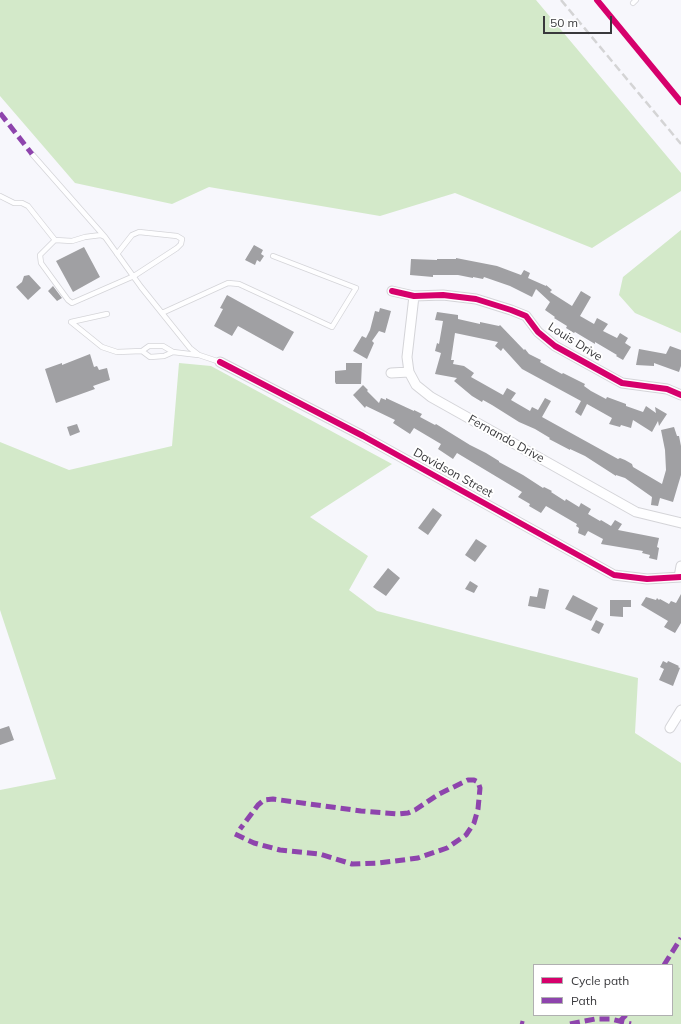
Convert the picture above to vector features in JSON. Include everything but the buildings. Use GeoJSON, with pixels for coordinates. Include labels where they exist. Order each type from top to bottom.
{"type":"FeatureCollection","features":[{"type":"Feature","properties":{"kind":"street","name":"Louis Drive"},"geometry":{"type":"LineString","coordinates":[[392,291],[414,296],[444,295],[476,299],[511,310],[526,316],[538,332],[555,346],[622,383],[667,389],[681,395]]}},
{"type":"Feature","properties":{"kind":"street"},"geometry":{"type":"LineString","coordinates":[[391,372],[409,372],[407,357],[414,296]]}},
{"type":"Feature","properties":{"kind":"street","name":"Davidson Street"},"geometry":{"type":"LineString","coordinates":[[220,362],[363,436],[614,575],[647,579],[680,577]]}},
{"type":"Feature","properties":{"kind":"street","name":"Fernando Drive"},"geometry":{"type":"LineString","coordinates":[[409,372],[416,385],[431,397],[636,512],[681,523]]}},
{"type":"Feature","properties":{"kind":"street"},"geometry":{"type":"LineString","coordinates":[[680,577],[681,566]]}},
{"type":"Feature","properties":{"kind":"street"},"geometry":{"type":"LineString","coordinates":[[670,728],[681,710]]}},
{"type":"Feature","properties":{"kind":"lane"},"geometry":{"type":"LineString","coordinates":[[32,154],[104,237],[190,348],[199,355]]}},
{"type":"Feature","properties":{"kind":"lane"},"geometry":{"type":"LineString","coordinates":[[0,196],[14,203],[22,203],[28,206],[55,240],[72,241],[85,237],[101,235],[104,237]]}},
{"type":"Feature","properties":{"kind":"lane"},"geometry":{"type":"LineString","coordinates":[[55,240],[40,255],[41,263],[68,300],[72,303],[134,276],[177,248],[181,244],[182,239],[177,236],[139,232],[132,235],[117,254]]}},
{"type":"Feature","properties":{"kind":"lane"},"geometry":{"type":"LineString","coordinates":[[162,313],[228,283],[239,284],[332,327],[356,288],[273,256]]}},
{"type":"Feature","properties":{"kind":"lane"},"geometry":{"type":"LineString","coordinates":[[107,314],[71,322],[102,347],[117,352],[142,351],[149,346],[163,346],[172,352],[199,355],[220,362]]}},
{"type":"Feature","properties":{"kind":"lane"},"geometry":{"type":"LineString","coordinates":[[142,351],[150,357],[164,356],[172,352]]}},
{"type":"Feature","properties":{"kind":"green space"},"geometry":{"type":"Polygon","coordinates":[[[0,0],[536,0],[681,173],[681,191],[592,248],[455,193],[380,216],[209,187],[172,204],[75,183],[0,96],[0,0]]]}},
{"type":"Feature","properties":{"kind":"green space"},"geometry":{"type":"Polygon","coordinates":[[[681,230],[681,333],[635,313],[619,295],[623,277],[681,230]]]}},
{"type":"Feature","properties":{"kind":"green space"},"geometry":{"type":"Polygon","coordinates":[[[179,363],[211,366],[392,464],[310,517],[368,556],[349,590],[377,611],[638,678],[635,733],[681,763],[681,1024],[0,1024],[0,790],[56,779],[0,610],[0,442],[69,470],[172,446],[179,363]]]}},
{"type":"Feature","properties":{"kind":"railway"},"geometry":{"type":"LineString","coordinates":[[561,0],[681,144]]}},
{"type":"Feature","properties":{"kind":"marked path"},"geometry":{"type":"LineString","coordinates":[[0,113],[32,154]]}},
{"type":"Feature","properties":{"kind":"marked path"},"geometry":{"type":"LineString","coordinates":[[235,834],[254,843],[280,850],[320,854],[352,864],[379,863],[418,858],[447,848],[466,835],[474,823],[478,809],[480,788],[478,782],[468,780],[439,794],[415,810],[408,813],[399,814],[361,811],[273,799],[264,800],[258,805],[240,829]]}},
{"type":"Feature","properties":{"kind":"marked path"},"geometry":{"type":"LineString","coordinates":[[665,964],[681,938]]}},
{"type":"Feature","properties":{"kind":"marked path"},"geometry":{"type":"LineString","coordinates":[[620,1021],[625,1016]]}},
{"type":"Feature","properties":{"kind":"marked path"},"geometry":{"type":"LineString","coordinates":[[570,1024],[595,1019],[611,1019],[631,1024]]}},
{"type":"Feature","properties":{"kind":"marked path"},"geometry":{"type":"LineString","coordinates":[[520,1023],[524,1024]]}},
{"type":"Feature","properties":{"kind":"cycle path"},"geometry":{"type":"LineString","coordinates":[[597,0],[681,102]]}},
{"type":"Feature","properties":{"kind":"cycle path"},"geometry":{"type":"LineString","coordinates":[[392,291],[414,296],[443,295],[476,299],[511,310],[526,316],[538,332],[555,346],[622,383],[667,389],[681,395]]}},
{"type":"Feature","properties":{"kind":"cycle path"},"geometry":{"type":"LineString","coordinates":[[220,362],[363,436],[614,575],[647,579],[681,577]]}}]}
